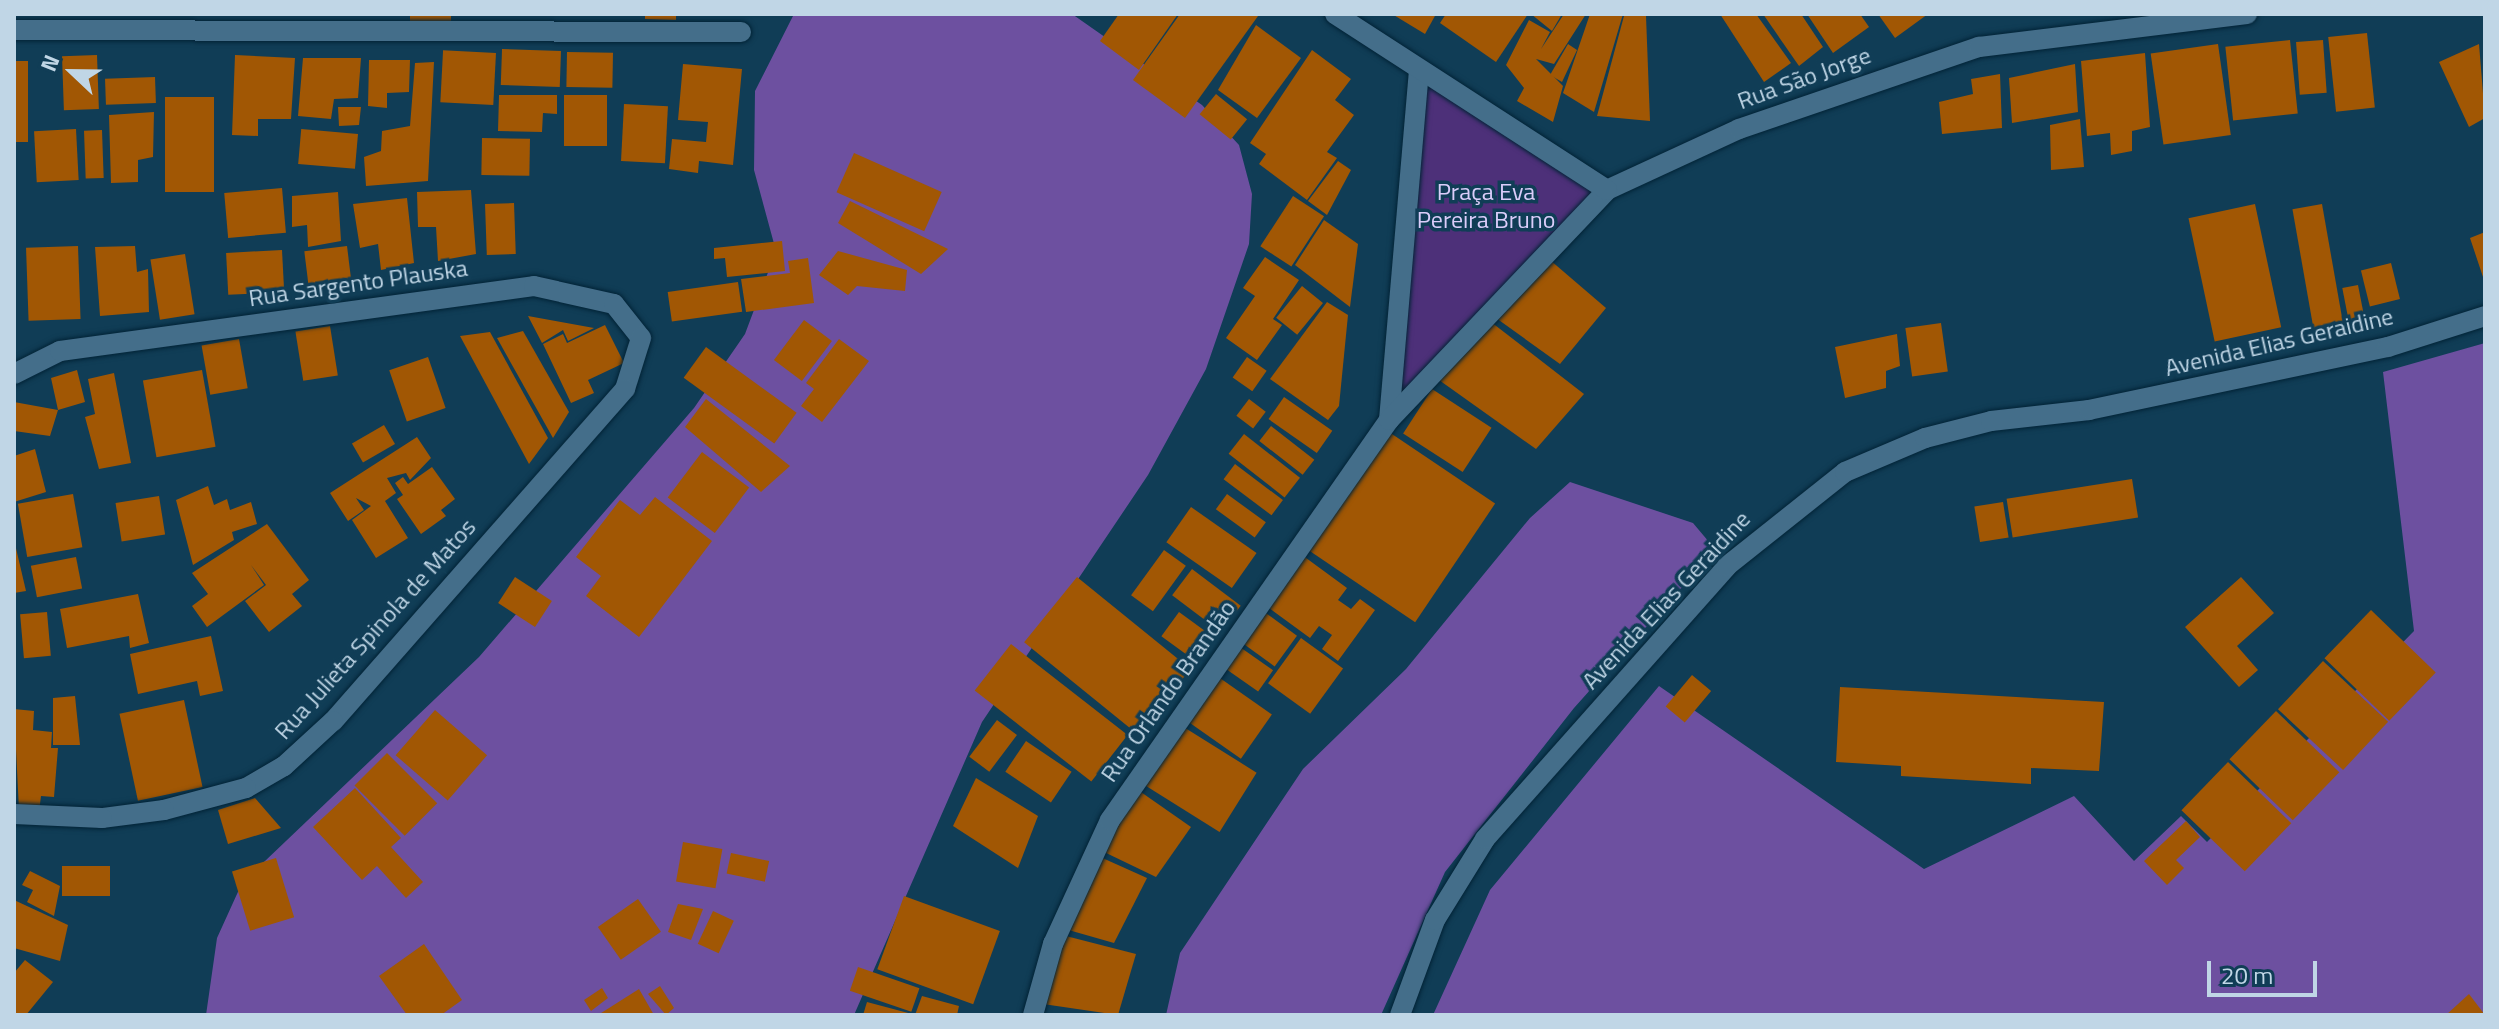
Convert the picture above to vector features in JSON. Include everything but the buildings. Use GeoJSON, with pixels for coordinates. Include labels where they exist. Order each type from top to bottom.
{"type":"FeatureCollection","features":[{"type":"Feature","properties":{"kind":"street"},"geometry":{"type":"LineString","coordinates":[[1335,14],[1607,190]]}},
{"type":"Feature","properties":{"kind":"street","name":"Rua São Jorge"},"geometry":{"type":"LineString","coordinates":[[1607,190],[1739,129],[1979,47],[2052,32],[2247,14]]}},
{"type":"Feature","properties":{"kind":"street"},"geometry":{"type":"LineString","coordinates":[[14,30],[84,22],[741,32]]}},
{"type":"Feature","properties":{"kind":"street","name":"Rua Orlando Brandão"},"geometry":{"type":"LineString","coordinates":[[1389,420],[1419,71]]}},
{"type":"Feature","properties":{"kind":"street","name":"Rua Orlando Brandão"},"geometry":{"type":"LineString","coordinates":[[1033,1015],[1053,944],[1110,820],[1389,420],[1607,190]]}},
{"type":"Feature","properties":{"kind":"street","name":"Rua Sargento Plauska"},"geometry":{"type":"LineString","coordinates":[[14,374],[60,351],[534,286],[602,300],[633,320],[641,357],[625,389]]}},
{"type":"Feature","properties":{"kind":"street","name":"Avenida Elias Geraidine"},"geometry":{"type":"LineString","coordinates":[[1400,1015],[1435,920],[1485,839],[1727,566],[1845,472],[1925,438],[1991,421],[2164,394],[2388,347],[2485,316]]}},
{"type":"Feature","properties":{"kind":"street","name":"Rua Julieta Spinola de Matos"},"geometry":{"type":"LineString","coordinates":[[14,814],[102,818],[164,810],[265,780],[333,721],[625,389]]}},
{"type":"Feature","properties":{"kind":"green space","name":"Praça Eva Pereira Bruno"},"geometry":{"type":"Polygon","coordinates":[[[1419,71],[1607,190],[1389,420],[1419,71]]]}},
{"type":"Feature","properties":{"kind":"shaded area"},"geometry":{"type":"Polygon","coordinates":[[[794,14],[1072,14],[1202,105],[1239,145],[1252,194],[1249,244],[1206,369],[1148,475],[982,722],[854,1015],[206,1015],[217,938],[242,883],[479,657],[694,408],[745,334],[776,251],[754,170],[755,91],[794,14]]]}},
{"type":"Feature","properties":{"kind":"shaded area"},"geometry":{"type":"Polygon","coordinates":[[[2485,343],[2485,1015],[1433,1015],[1490,890],[1659,686],[1924,869],[2074,796],[2134,861],[2181,816],[2207,842],[2414,631],[2383,372],[2485,343]]]}},
{"type":"Feature","properties":{"kind":"shaded area"},"geometry":{"type":"Polygon","coordinates":[[[1570,482],[1693,523],[1709,542],[1710,556],[1574,708],[1445,872],[1381,1015],[1166,1015],[1180,953],[1303,769],[1406,669],[1530,518],[1570,482]]]}}]}
